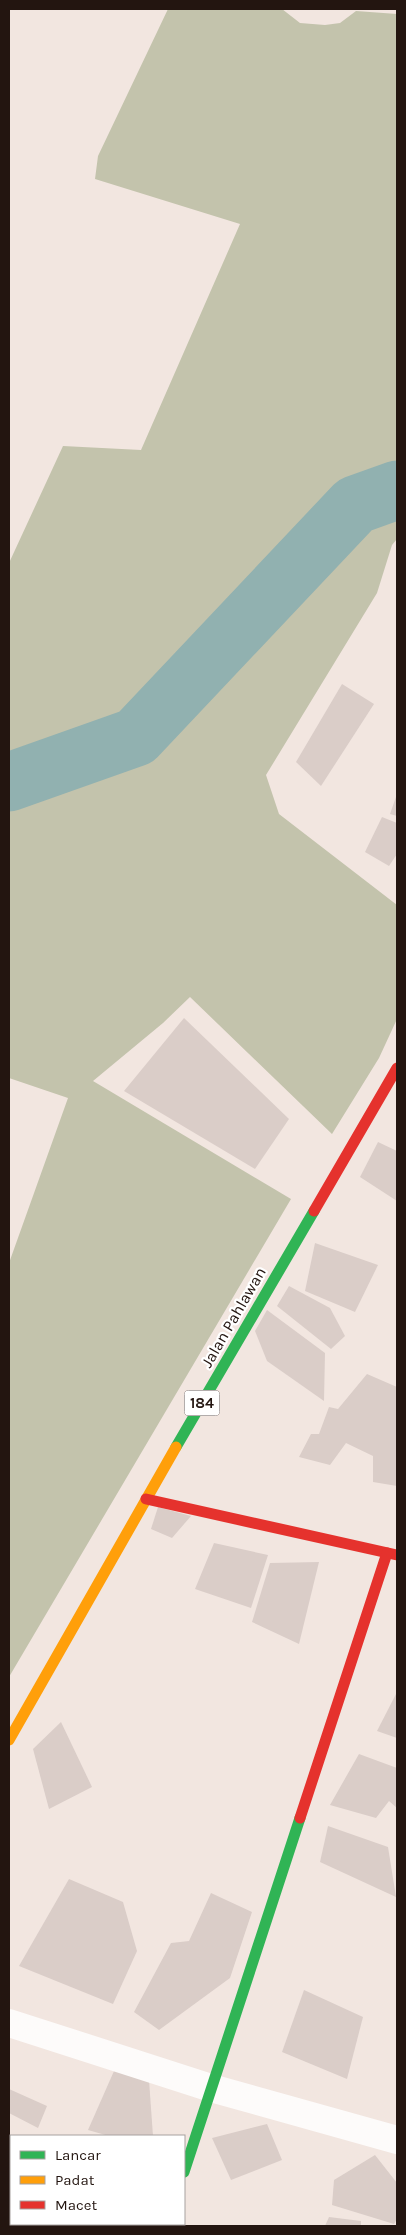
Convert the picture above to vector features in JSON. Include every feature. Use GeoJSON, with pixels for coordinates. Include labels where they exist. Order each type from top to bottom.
{"type":"FeatureCollection","features":[{"type":"Feature","properties":{"kind":"street","name":"Jalan Pahlawan"},"geometry":{"type":"LineString","coordinates":[[9,1740],[146,1499],[397,1068]]}},
{"type":"Feature","properties":{"kind":"street"},"geometry":{"type":"LineString","coordinates":[[146,1499],[392,1554],[185,2169]]}},
{"type":"Feature","properties":{"kind":"street"},"geometry":{"type":"LineString","coordinates":[[9,2023],[211,2088],[397,2140]]}},
{"type":"Feature","properties":{"kind":"green space"},"geometry":{"type":"Polygon","coordinates":[[[168,9],[282,9],[300,23],[325,25],[340,23],[356,11],[397,14],[397,539],[392,545],[377,593],[266,775],[279,814],[397,905],[397,1019],[379,1058],[332,1134],[190,997],[163,1023],[93,1081],[291,1199],[9,1677],[9,1263],[68,1098],[9,1078],[9,563],[63,446],[141,450],[240,224],[95,179],[98,156],[168,9]]]}},
{"type":"Feature","properties":{"kind":"building"},"geometry":{"type":"Polygon","coordinates":[[[342,684],[374,704],[321,786],[296,762],[342,684]]]}},
{"type":"Feature","properties":{"kind":"building"},"geometry":{"type":"Polygon","coordinates":[[[397,794],[397,816],[390,814],[397,794]]]}},
{"type":"Feature","properties":{"kind":"building"},"geometry":{"type":"Polygon","coordinates":[[[382,817],[397,823],[397,854],[389,866],[365,852],[382,817]]]}},
{"type":"Feature","properties":{"kind":"building"},"geometry":{"type":"Polygon","coordinates":[[[184,1018],[289,1119],[255,1169],[124,1091],[184,1018]]]}},
{"type":"Feature","properties":{"kind":"building"},"geometry":{"type":"Polygon","coordinates":[[[378,1142],[397,1151],[397,1201],[360,1177],[378,1142]]]}},
{"type":"Feature","properties":{"kind":"building"},"geometry":{"type":"Polygon","coordinates":[[[315,1243],[378,1265],[355,1312],[305,1291],[315,1243]]]}},
{"type":"Feature","properties":{"kind":"building"},"geometry":{"type":"Polygon","coordinates":[[[289,1286],[330,1308],[345,1336],[331,1349],[277,1306],[289,1286]]]}},
{"type":"Feature","properties":{"kind":"building"},"geometry":{"type":"Polygon","coordinates":[[[267,1310],[325,1353],[324,1401],[267,1361],[255,1331],[267,1310]]]}},
{"type":"Feature","properties":{"kind":"building"},"geometry":{"type":"Polygon","coordinates":[[[367,1374],[397,1387],[397,1486],[373,1482],[373,1456],[346,1443],[330,1465],[299,1457],[311,1434],[319,1434],[329,1407],[338,1409],[367,1374]]]}},
{"type":"Feature","properties":{"kind":"building"},"geometry":{"type":"Polygon","coordinates":[[[158,1507],[191,1516],[172,1538],[151,1529],[158,1507]]]}},
{"type":"Feature","properties":{"kind":"building"},"geometry":{"type":"Polygon","coordinates":[[[214,1543],[268,1555],[251,1608],[195,1589],[214,1543]]]}},
{"type":"Feature","properties":{"kind":"building"},"geometry":{"type":"Polygon","coordinates":[[[319,1562],[299,1644],[252,1622],[270,1563],[319,1562]]]}},
{"type":"Feature","properties":{"kind":"building"},"geometry":{"type":"Polygon","coordinates":[[[397,1692],[397,1738],[377,1731],[397,1692]]]}},
{"type":"Feature","properties":{"kind":"building"},"geometry":{"type":"Polygon","coordinates":[[[61,1722],[92,1787],[49,1809],[33,1749],[61,1722]]]}},
{"type":"Feature","properties":{"kind":"building"},"geometry":{"type":"Polygon","coordinates":[[[359,1754],[397,1768],[397,1808],[389,1801],[376,1818],[330,1805],[359,1754]]]}},
{"type":"Feature","properties":{"kind":"building"},"geometry":{"type":"Polygon","coordinates":[[[328,1826],[388,1847],[396,1897],[320,1862],[328,1826]]]}},
{"type":"Feature","properties":{"kind":"building"},"geometry":{"type":"Polygon","coordinates":[[[69,1879],[123,1902],[137,1951],[113,2004],[19,1966],[69,1879]]]}},
{"type":"Feature","properties":{"kind":"building"},"geometry":{"type":"Polygon","coordinates":[[[211,1893],[252,1912],[230,1978],[159,2030],[134,2012],[171,1943],[189,1941],[211,1893]]]}},
{"type":"Feature","properties":{"kind":"building"},"geometry":{"type":"Polygon","coordinates":[[[304,1990],[363,2017],[347,2079],[282,2052],[304,1990]]]}},
{"type":"Feature","properties":{"kind":"building"},"geometry":{"type":"Polygon","coordinates":[[[114,2071],[149,2080],[153,2135],[106,2135],[88,2130],[114,2071]]]}},
{"type":"Feature","properties":{"kind":"building"},"geometry":{"type":"Polygon","coordinates":[[[9,2089],[47,2106],[38,2128],[9,2113],[9,2089]]]}},
{"type":"Feature","properties":{"kind":"building"},"geometry":{"type":"Polygon","coordinates":[[[267,2124],[282,2160],[231,2180],[212,2138],[267,2124]]]}},
{"type":"Feature","properties":{"kind":"building"},"geometry":{"type":"Polygon","coordinates":[[[375,2155],[397,2183],[397,2219],[394,2224],[332,2205],[334,2180],[375,2155]]]}},
{"type":"Feature","properties":{"kind":"building"},"geometry":{"type":"Polygon","coordinates":[[[329,2217],[361,2221],[361,2226],[325,2226],[329,2217]]]}},
{"type":"Feature","properties":{"kind":"waterway"},"geometry":{"type":"LineString","coordinates":[[9,782],[136,737],[355,505],[397,490]]}},
{"type":"Feature","properties":{"kind":"traffic: fast"},"geometry":{"type":"LineString","coordinates":[[176,1447],[314,1211]]}},
{"type":"Feature","properties":{"kind":"traffic: fast"},"geometry":{"type":"LineString","coordinates":[[185,2169],[300,1818]]}},
{"type":"Feature","properties":{"kind":"traffic: slow"},"geometry":{"type":"LineString","coordinates":[[9,1740],[176,1447]]}},
{"type":"Feature","properties":{"kind":"traffic: jam"},"geometry":{"type":"LineString","coordinates":[[314,1211],[397,1068]]}},
{"type":"Feature","properties":{"kind":"traffic: jam"},"geometry":{"type":"LineString","coordinates":[[146,1499],[397,1555]]}},
{"type":"Feature","properties":{"kind":"traffic: jam"},"geometry":{"type":"LineString","coordinates":[[300,1818],[387,1553]]}}]}
